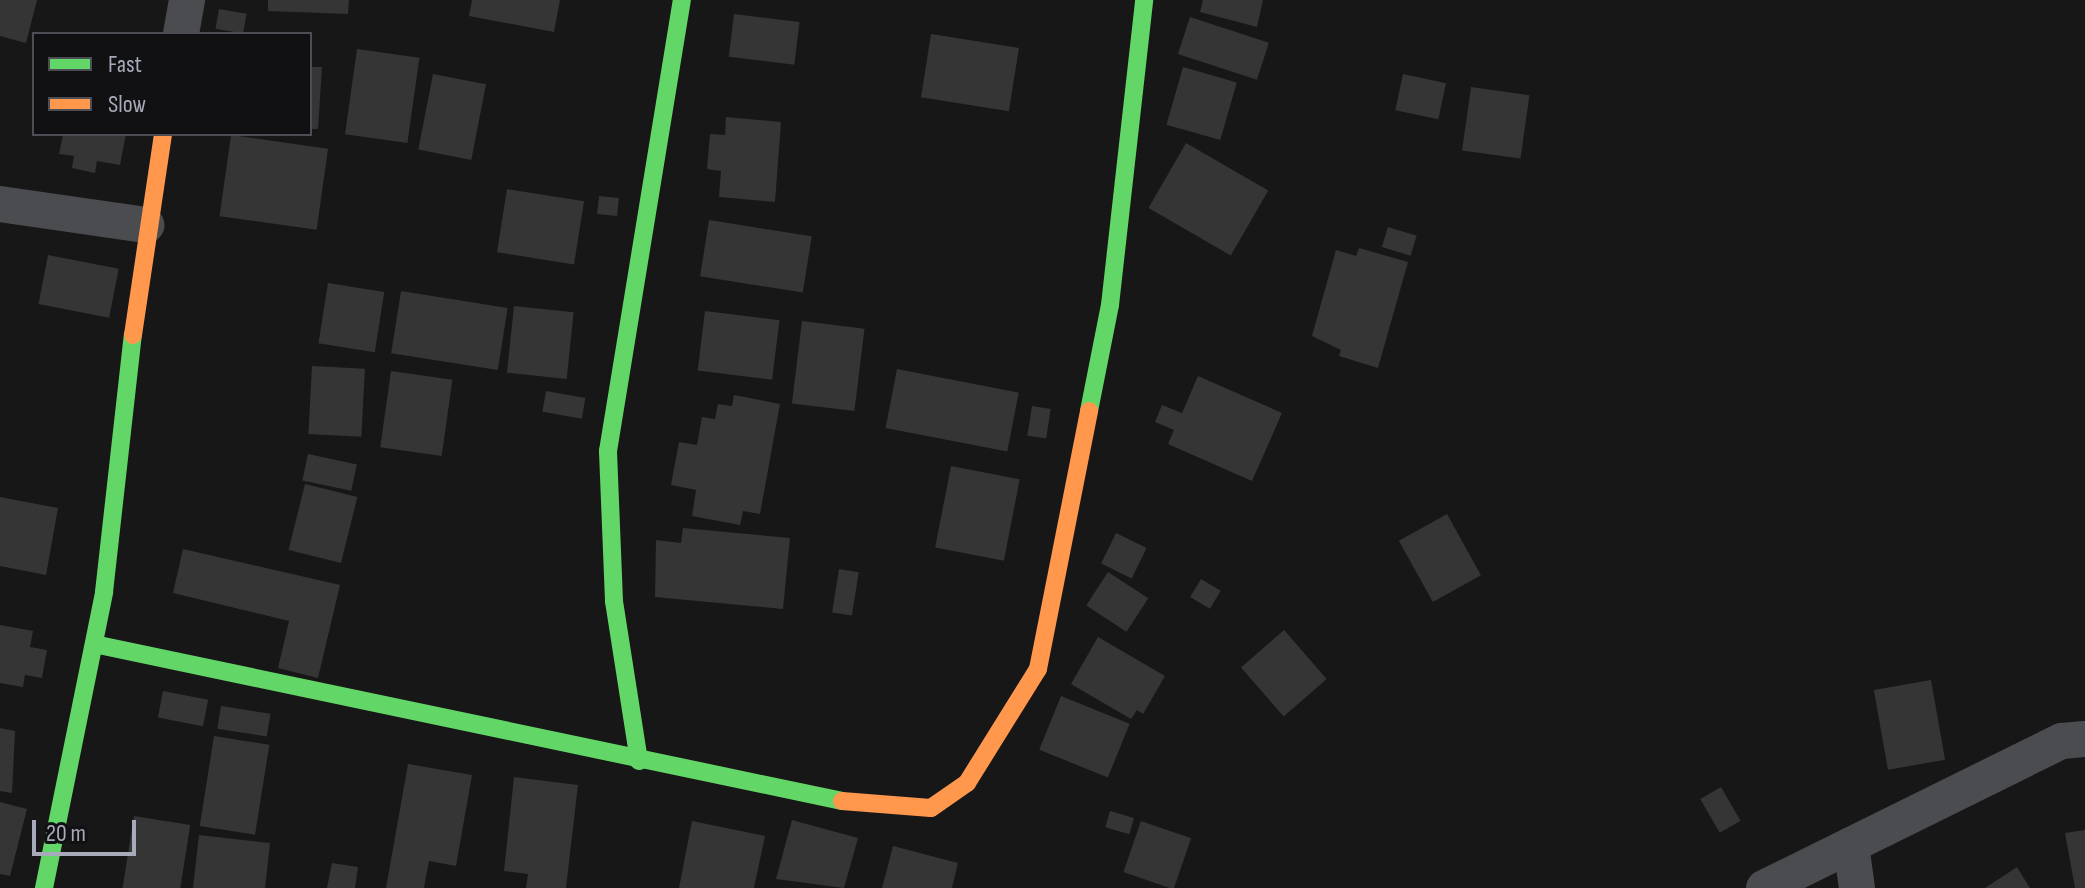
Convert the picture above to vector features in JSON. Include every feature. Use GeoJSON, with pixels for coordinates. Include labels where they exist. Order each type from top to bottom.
{"type":"FeatureCollection","features":[{"type":"Feature","properties":{"kind":"street"},"geometry":{"type":"LineString","coordinates":[[181,32],[187,0]]}},
{"type":"Feature","properties":{"kind":"street"},"geometry":{"type":"LineString","coordinates":[[639,761],[614,601],[608,451],[682,0]]}},
{"type":"Feature","properties":{"kind":"street"},"geometry":{"type":"LineString","coordinates":[[94,644],[639,761],[920,812],[967,783],[1038,669],[1110,305],[1144,0]]}},
{"type":"Feature","properties":{"kind":"street"},"geometry":{"type":"LineString","coordinates":[[44,888],[94,644],[146,225],[163,136]]}},
{"type":"Feature","properties":{"kind":"street"},"geometry":{"type":"LineString","coordinates":[[0,204],[146,225]]}},
{"type":"Feature","properties":{"kind":"street"},"geometry":{"type":"LineString","coordinates":[[1764,888],[2062,741],[2085,739]]}},
{"type":"Feature","properties":{"kind":"street"},"geometry":{"type":"LineString","coordinates":[[1851,845],[1857,888]]}},
{"type":"Feature","properties":{"kind":"building"},"geometry":{"type":"Polygon","coordinates":[[[0,0],[37,0],[26,43],[0,36],[0,0]]]}},
{"type":"Feature","properties":{"kind":"building"},"geometry":{"type":"Polygon","coordinates":[[[268,0],[349,0],[348,14],[268,11],[268,0]]]}},
{"type":"Feature","properties":{"kind":"building"},"geometry":{"type":"Polygon","coordinates":[[[472,0],[560,0],[554,32],[469,16],[472,0]]]}},
{"type":"Feature","properties":{"kind":"building"},"geometry":{"type":"Polygon","coordinates":[[[1203,0],[1263,0],[1257,27],[1200,12],[1203,0]]]}},
{"type":"Feature","properties":{"kind":"building"},"geometry":{"type":"Polygon","coordinates":[[[219,9],[247,14],[243,32],[216,29],[219,9]]]}},
{"type":"Feature","properties":{"kind":"building"},"geometry":{"type":"Polygon","coordinates":[[[734,14],[800,22],[794,65],[729,57],[734,14]]]}},
{"type":"Feature","properties":{"kind":"building"},"geometry":{"type":"Polygon","coordinates":[[[1190,17],[1269,43],[1257,80],[1178,54],[1190,17]]]}},
{"type":"Feature","properties":{"kind":"building"},"geometry":{"type":"Polygon","coordinates":[[[931,34],[1019,48],[1009,111],[921,97],[931,34]]]}},
{"type":"Feature","properties":{"kind":"building"},"geometry":{"type":"Polygon","coordinates":[[[357,49],[419,58],[407,143],[345,134],[357,49]]]}},
{"type":"Feature","properties":{"kind":"building"},"geometry":{"type":"Polygon","coordinates":[[[312,67],[322,67],[318,129],[312,129],[312,67]]]}},
{"type":"Feature","properties":{"kind":"building"},"geometry":{"type":"Polygon","coordinates":[[[1183,67],[1237,82],[1220,140],[1166,125],[1183,67]]]}},
{"type":"Feature","properties":{"kind":"building"},"geometry":{"type":"Polygon","coordinates":[[[433,74],[486,84],[471,160],[418,150],[433,74]]]}},
{"type":"Feature","properties":{"kind":"building"},"geometry":{"type":"Polygon","coordinates":[[[1403,74],[1446,83],[1438,119],[1395,110],[1403,74]]]}},
{"type":"Feature","properties":{"kind":"building"},"geometry":{"type":"Polygon","coordinates":[[[1471,87],[1529,95],[1521,159],[1462,150],[1471,87]]]}},
{"type":"Feature","properties":{"kind":"building"},"geometry":{"type":"Polygon","coordinates":[[[726,117],[781,122],[775,202],[719,197],[721,171],[707,169],[710,134],[725,135],[726,117]]]}},
{"type":"Feature","properties":{"kind":"building"},"geometry":{"type":"Polygon","coordinates":[[[63,136],[126,136],[120,165],[97,161],[95,173],[72,168],[74,156],[59,154],[63,136]]]}},
{"type":"Feature","properties":{"kind":"building"},"geometry":{"type":"Polygon","coordinates":[[[231,136],[328,149],[317,230],[220,216],[231,136]]]}},
{"type":"Feature","properties":{"kind":"building"},"geometry":{"type":"Polygon","coordinates":[[[1186,143],[1268,190],[1231,255],[1148,208],[1186,143]]]}},
{"type":"Feature","properties":{"kind":"building"},"geometry":{"type":"Polygon","coordinates":[[[507,189],[584,201],[574,264],[497,252],[507,189]]]}},
{"type":"Feature","properties":{"kind":"building"},"geometry":{"type":"Polygon","coordinates":[[[599,196],[619,198],[617,216],[597,214],[599,196]]]}},
{"type":"Feature","properties":{"kind":"building"},"geometry":{"type":"Polygon","coordinates":[[[709,220],[812,236],[803,293],[700,276],[709,220]]]}},
{"type":"Feature","properties":{"kind":"building"},"geometry":{"type":"Polygon","coordinates":[[[1388,227],[1417,236],[1411,256],[1382,247],[1388,227]]]}},
{"type":"Feature","properties":{"kind":"building"},"geometry":{"type":"Polygon","coordinates":[[[1359,248],[1408,262],[1378,368],[1339,356],[1341,350],[1312,336],[1336,250],[1356,256],[1359,248]]]}},
{"type":"Feature","properties":{"kind":"building"},"geometry":{"type":"Polygon","coordinates":[[[48,255],[119,269],[109,318],[38,304],[48,255]]]}},
{"type":"Feature","properties":{"kind":"building"},"geometry":{"type":"Polygon","coordinates":[[[328,283],[384,292],[375,352],[318,343],[328,283]]]}},
{"type":"Feature","properties":{"kind":"building"},"geometry":{"type":"Polygon","coordinates":[[[401,291],[508,308],[498,370],[391,353],[401,291]]]}},
{"type":"Feature","properties":{"kind":"building"},"geometry":{"type":"Polygon","coordinates":[[[514,306],[574,312],[567,379],[507,373],[514,306]]]}},
{"type":"Feature","properties":{"kind":"building"},"geometry":{"type":"Polygon","coordinates":[[[705,311],[779,320],[772,380],[698,371],[705,311]]]}},
{"type":"Feature","properties":{"kind":"building"},"geometry":{"type":"Polygon","coordinates":[[[802,321],[865,329],[854,411],[792,403],[802,321]]]}},
{"type":"Feature","properties":{"kind":"building"},"geometry":{"type":"Polygon","coordinates":[[[312,366],[365,369],[361,437],[308,434],[312,366]]]}},
{"type":"Feature","properties":{"kind":"building"},"geometry":{"type":"Polygon","coordinates":[[[897,369],[1019,393],[1007,452],[886,428],[897,369]]]}},
{"type":"Feature","properties":{"kind":"building"},"geometry":{"type":"Polygon","coordinates":[[[391,371],[452,380],[442,456],[380,447],[391,371]]]}},
{"type":"Feature","properties":{"kind":"building"},"geometry":{"type":"Polygon","coordinates":[[[1198,376],[1282,413],[1252,481],[1168,444],[1174,430],[1155,422],[1162,405],[1182,413],[1198,376]]]}},
{"type":"Feature","properties":{"kind":"building"},"geometry":{"type":"Polygon","coordinates":[[[546,391],[585,398],[582,419],[542,412],[546,391]]]}},
{"type":"Feature","properties":{"kind":"building"},"geometry":{"type":"Polygon","coordinates":[[[734,395],[780,404],[760,514],[743,511],[740,525],[692,516],[696,490],[671,485],[679,442],[697,445],[702,417],[715,419],[718,404],[732,406],[734,395]]]}},
{"type":"Feature","properties":{"kind":"building"},"geometry":{"type":"Polygon","coordinates":[[[1032,406],[1051,409],[1046,439],[1027,436],[1032,406]]]}},
{"type":"Feature","properties":{"kind":"building"},"geometry":{"type":"Polygon","coordinates":[[[308,454],[357,464],[351,491],[302,480],[308,454]]]}},
{"type":"Feature","properties":{"kind":"building"},"geometry":{"type":"Polygon","coordinates":[[[951,466],[1020,479],[1004,561],[935,547],[951,466]]]}},
{"type":"Feature","properties":{"kind":"building"},"geometry":{"type":"Polygon","coordinates":[[[305,484],[357,497],[341,563],[289,550],[305,484]]]}},
{"type":"Feature","properties":{"kind":"building"},"geometry":{"type":"Polygon","coordinates":[[[0,497],[58,508],[46,575],[0,566],[0,497]]]}},
{"type":"Feature","properties":{"kind":"building"},"geometry":{"type":"Polygon","coordinates":[[[1447,514],[1481,575],[1433,602],[1399,541],[1447,514]]]}},
{"type":"Feature","properties":{"kind":"building"},"geometry":{"type":"Polygon","coordinates":[[[683,528],[790,538],[783,609],[655,597],[656,540],[681,543],[683,528]]]}},
{"type":"Feature","properties":{"kind":"building"},"geometry":{"type":"Polygon","coordinates":[[[1116,533],[1147,548],[1132,578],[1101,564],[1116,533]]]}},
{"type":"Feature","properties":{"kind":"building"},"geometry":{"type":"Polygon","coordinates":[[[183,549],[340,585],[318,678],[278,668],[289,621],[173,593],[183,549]]]}},
{"type":"Feature","properties":{"kind":"building"},"geometry":{"type":"Polygon","coordinates":[[[839,569],[859,572],[852,616],[832,612],[839,569]]]}},
{"type":"Feature","properties":{"kind":"building"},"geometry":{"type":"Polygon","coordinates":[[[1108,572],[1148,598],[1126,632],[1086,606],[1108,572]]]}},
{"type":"Feature","properties":{"kind":"building"},"geometry":{"type":"Polygon","coordinates":[[[1201,579],[1221,591],[1210,609],[1190,597],[1201,579]]]}},
{"type":"Feature","properties":{"kind":"building"},"geometry":{"type":"Polygon","coordinates":[[[0,625],[33,631],[30,647],[47,650],[42,678],[25,675],[23,687],[0,683],[0,625]]]}},
{"type":"Feature","properties":{"kind":"building"},"geometry":{"type":"Polygon","coordinates":[[[1284,630],[1327,679],[1284,716],[1241,667],[1284,630]]]}},
{"type":"Feature","properties":{"kind":"building"},"geometry":{"type":"Polygon","coordinates":[[[1098,637],[1165,676],[1143,714],[1137,710],[1131,719],[1071,684],[1098,637]]]}},
{"type":"Feature","properties":{"kind":"building"},"geometry":{"type":"Polygon","coordinates":[[[1931,680],[1945,760],[1888,770],[1874,690],[1931,680]]]}},
{"type":"Feature","properties":{"kind":"building"},"geometry":{"type":"Polygon","coordinates":[[[163,691],[208,700],[203,726],[158,718],[163,691]]]}},
{"type":"Feature","properties":{"kind":"building"},"geometry":{"type":"Polygon","coordinates":[[[1061,696],[1130,724],[1108,777],[1039,750],[1061,696]]]}},
{"type":"Feature","properties":{"kind":"building"},"geometry":{"type":"Polygon","coordinates":[[[221,706],[270,714],[267,737],[217,729],[221,706]]]}},
{"type":"Feature","properties":{"kind":"building"},"geometry":{"type":"Polygon","coordinates":[[[0,728],[15,731],[12,793],[0,791],[0,728]]]}},
{"type":"Feature","properties":{"kind":"building"},"geometry":{"type":"Polygon","coordinates":[[[214,736],[269,745],[255,835],[200,826],[214,736]]]}},
{"type":"Feature","properties":{"kind":"building"},"geometry":{"type":"Polygon","coordinates":[[[408,764],[472,775],[456,866],[429,861],[424,888],[386,888],[408,764]]]}},
{"type":"Feature","properties":{"kind":"building"},"geometry":{"type":"Polygon","coordinates":[[[514,777],[578,785],[566,888],[526,888],[528,874],[504,871],[514,777]]]}},
{"type":"Feature","properties":{"kind":"building"},"geometry":{"type":"Polygon","coordinates":[[[1721,787],[1740,821],[1720,833],[1700,799],[1721,787]]]}},
{"type":"Feature","properties":{"kind":"building"},"geometry":{"type":"Polygon","coordinates":[[[0,802],[27,809],[10,876],[0,874],[0,802]]]}},
{"type":"Feature","properties":{"kind":"building"},"geometry":{"type":"Polygon","coordinates":[[[1110,811],[1134,818],[1129,834],[1105,827],[1110,811]]]}},
{"type":"Feature","properties":{"kind":"building"},"geometry":{"type":"Polygon","coordinates":[[[134,816],[190,825],[180,888],[123,888],[134,816]]]}},
{"type":"Feature","properties":{"kind":"building"},"geometry":{"type":"Polygon","coordinates":[[[792,820],[858,838],[844,888],[776,879],[792,820]]]}},
{"type":"Feature","properties":{"kind":"building"},"geometry":{"type":"Polygon","coordinates":[[[692,821],[765,836],[754,888],[679,888],[692,821]]]}},
{"type":"Feature","properties":{"kind":"building"},"geometry":{"type":"Polygon","coordinates":[[[1141,821],[1191,838],[1174,888],[1123,872],[1141,821]]]}},
{"type":"Feature","properties":{"kind":"building"},"geometry":{"type":"Polygon","coordinates":[[[2085,830],[2085,888],[2075,888],[2065,833],[2085,830]]]}},
{"type":"Feature","properties":{"kind":"building"},"geometry":{"type":"Polygon","coordinates":[[[199,835],[270,843],[265,888],[193,888],[199,835]]]}},
{"type":"Feature","properties":{"kind":"building"},"geometry":{"type":"Polygon","coordinates":[[[893,846],[958,863],[952,888],[882,888],[893,846]]]}},
{"type":"Feature","properties":{"kind":"building"},"geometry":{"type":"Polygon","coordinates":[[[332,863],[358,867],[355,888],[327,888],[332,863]]]}},
{"type":"Feature","properties":{"kind":"building"},"geometry":{"type":"Polygon","coordinates":[[[2017,867],[2030,888],[1985,888],[2017,867]]]}},
{"type":"Feature","properties":{"kind":"traffic: fast"},"geometry":{"type":"LineString","coordinates":[[639,761],[614,601],[608,451],[682,0]]}},
{"type":"Feature","properties":{"kind":"traffic: fast"},"geometry":{"type":"LineString","coordinates":[[1089,411],[1110,305],[1144,0]]}},
{"type":"Feature","properties":{"kind":"traffic: fast"},"geometry":{"type":"LineString","coordinates":[[44,888],[104,592],[133,335]]}},
{"type":"Feature","properties":{"kind":"traffic: fast"},"geometry":{"type":"LineString","coordinates":[[94,644],[842,801]]}},
{"type":"Feature","properties":{"kind":"traffic: slow"},"geometry":{"type":"LineString","coordinates":[[133,335],[163,136]]}},
{"type":"Feature","properties":{"kind":"traffic: slow"},"geometry":{"type":"LineString","coordinates":[[842,801],[931,808],[967,783],[1038,669],[1089,411]]}}]}
